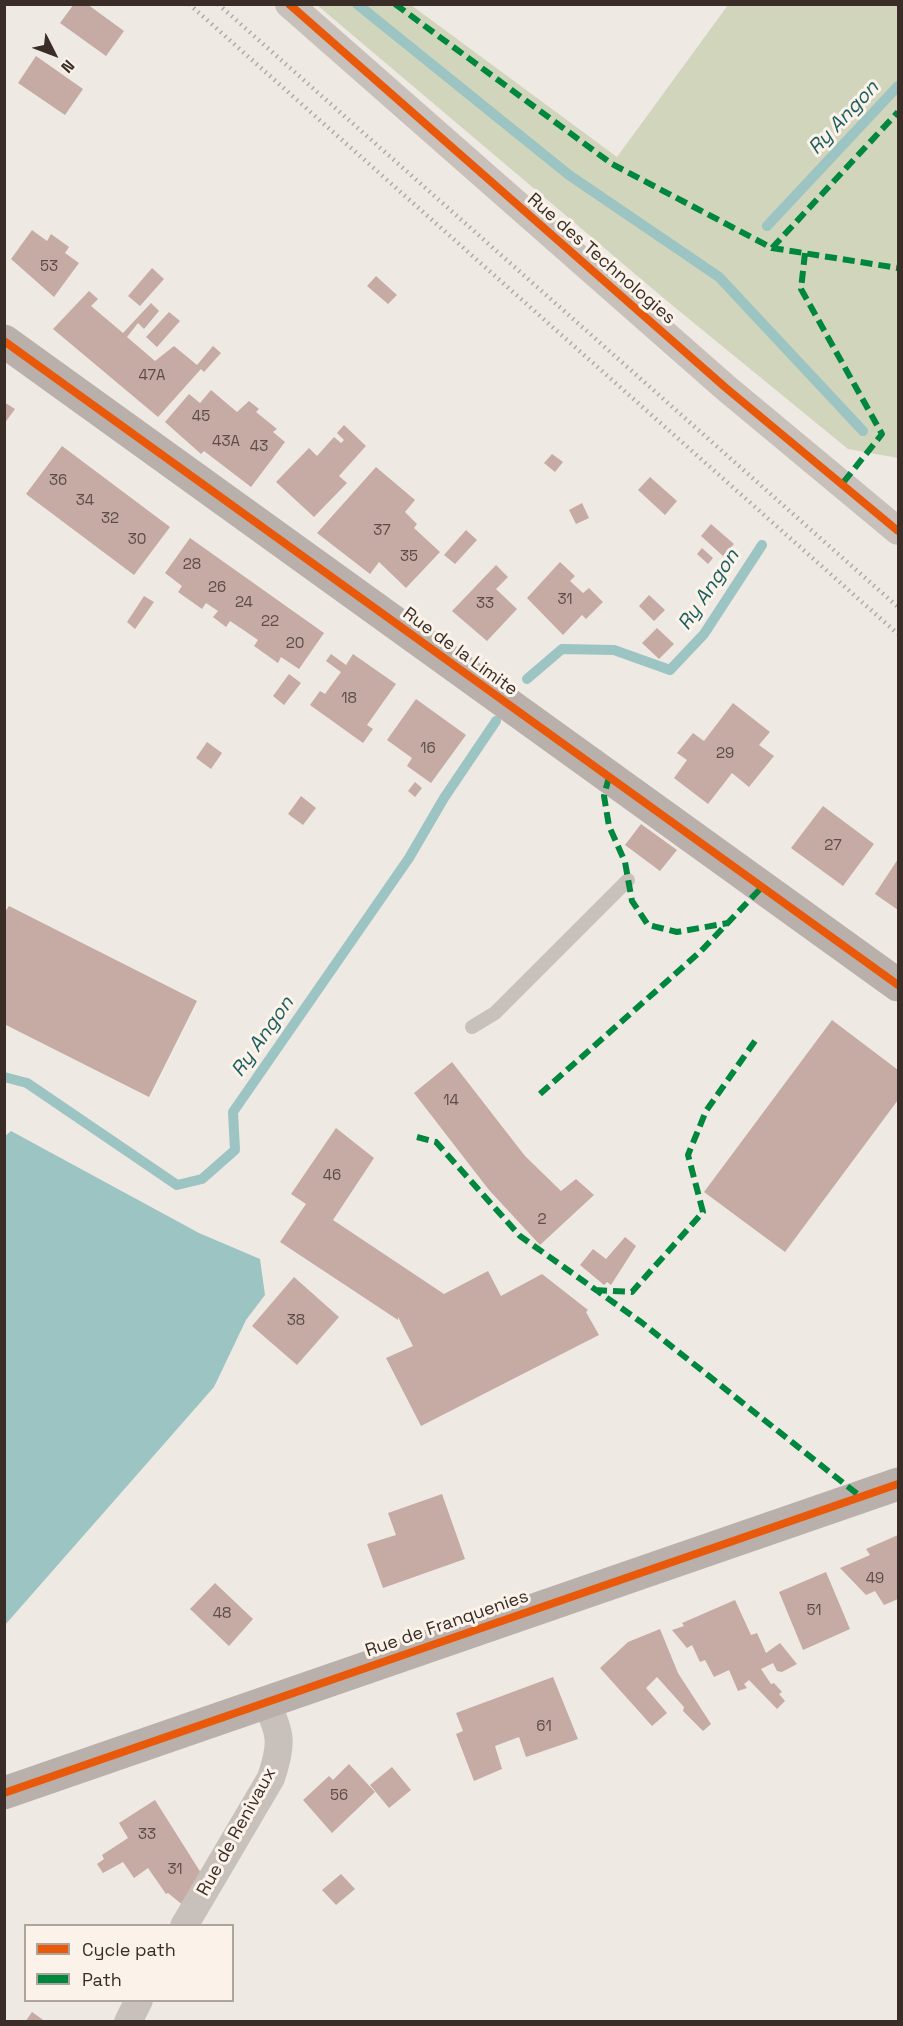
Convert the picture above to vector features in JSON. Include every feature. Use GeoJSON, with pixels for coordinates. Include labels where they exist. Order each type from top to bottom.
{"type":"FeatureCollection","features":[{"type":"Feature","properties":{"kind":"street","name":"Rue des Technologies"},"geometry":{"type":"LineString","coordinates":[[289,4],[726,388],[898,531]]}},
{"type":"Feature","properties":{"kind":"street","name":"Rue de la Limite"},"geometry":{"type":"LineString","coordinates":[[4,341],[898,985]]}},
{"type":"Feature","properties":{"kind":"street","name":"Rue de Franquenies"},"geometry":{"type":"LineString","coordinates":[[4,1793],[898,1484]]}},
{"type":"Feature","properties":{"kind":"street","name":"Rue de Renivaux"},"geometry":{"type":"LineString","coordinates":[[185,1924],[271,1778],[277,1758],[280,1734],[266,1703]]}},
{"type":"Feature","properties":{"kind":"street"},"geometry":{"type":"LineString","coordinates":[[128,2022],[138,2002]]}},
{"type":"Feature","properties":{"kind":"lane"},"geometry":{"type":"LineString","coordinates":[[472,1027],[495,1013],[628,880]]}},
{"type":"Feature","properties":{"kind":"green space"},"geometry":{"type":"Polygon","coordinates":[[[317,5],[411,5],[617,157],[728,5],[898,5],[898,458],[848,449],[667,301],[317,5]]]}},
{"type":"Feature","properties":{"kind":"water"},"geometry":{"type":"Polygon","coordinates":[[[11,1131],[199,1233],[260,1259],[265,1295],[246,1320],[214,1387],[5,1625],[4,1137],[11,1131]]]}},
{"type":"Feature","properties":{"kind":"building"},"geometry":{"type":"Polygon","coordinates":[[[74,4],[87,4],[124,31],[106,56],[60,23],[74,4]]]}},
{"type":"Feature","properties":{"kind":"building"},"geometry":{"type":"Polygon","coordinates":[[[36,56],[83,89],[65,115],[18,83],[36,56]]]}},
{"type":"Feature","properties":{"kind":"building"},"geometry":{"type":"Polygon","coordinates":[[[32,230],[47,241],[51,234],[69,247],[65,253],[79,263],[54,297],[11,259],[32,230]]]}},
{"type":"Feature","properties":{"kind":"building"},"geometry":{"type":"Polygon","coordinates":[[[152,268],[164,279],[140,306],[128,296],[152,268]]]}},
{"type":"Feature","properties":{"kind":"building"},"geometry":{"type":"Polygon","coordinates":[[[376,276],[397,295],[388,304],[367,286],[376,276]]]}},
{"type":"Feature","properties":{"kind":"building"},"geometry":{"type":"Polygon","coordinates":[[[89,291],[98,299],[91,306],[123,333],[151,303],[159,311],[144,329],[138,323],[127,337],[155,361],[174,346],[197,365],[213,346],[221,353],[204,372],[201,369],[158,417],[53,329],[89,291]]]}},
{"type":"Feature","properties":{"kind":"building"},"geometry":{"type":"Polygon","coordinates":[[[169,312],[180,321],[157,347],[146,337],[169,312]]]}},
{"type":"Feature","properties":{"kind":"building"},"geometry":{"type":"Polygon","coordinates":[[[211,390],[237,412],[249,401],[259,409],[256,412],[277,429],[273,432],[285,442],[251,487],[204,451],[201,454],[165,422],[189,394],[200,403],[211,390]]]}},
{"type":"Feature","properties":{"kind":"building"},"geometry":{"type":"Polygon","coordinates":[[[4,402],[15,409],[4,424],[4,402]]]}},
{"type":"Feature","properties":{"kind":"building"},"geometry":{"type":"Polygon","coordinates":[[[344,425],[366,446],[339,476],[347,483],[314,517],[276,482],[309,448],[317,456],[334,437],[341,443],[344,440],[337,433],[344,425]]]}},
{"type":"Feature","properties":{"kind":"building"},"geometry":{"type":"Polygon","coordinates":[[[62,446],[170,527],[134,575],[26,494],[62,446]]]}},
{"type":"Feature","properties":{"kind":"building"},"geometry":{"type":"Polygon","coordinates":[[[552,454],[563,462],[555,472],[544,463],[552,454]]]}},
{"type":"Feature","properties":{"kind":"building"},"geometry":{"type":"Polygon","coordinates":[[[376,467],[415,500],[405,512],[417,524],[414,528],[440,552],[406,588],[379,562],[370,574],[317,533],[376,467]]]}},
{"type":"Feature","properties":{"kind":"building"},"geometry":{"type":"Polygon","coordinates":[[[650,477],[677,501],[665,515],[638,490],[650,477]]]}},
{"type":"Feature","properties":{"kind":"building"},"geometry":{"type":"Polygon","coordinates":[[[582,503],[589,518],[576,524],[569,510],[582,503]]]}},
{"type":"Feature","properties":{"kind":"building"},"geometry":{"type":"Polygon","coordinates":[[[711,524],[734,544],[723,556],[701,536],[711,524]]]}},
{"type":"Feature","properties":{"kind":"building"},"geometry":{"type":"Polygon","coordinates":[[[466,530],[477,540],[455,564],[444,555],[466,530]]]}},
{"type":"Feature","properties":{"kind":"building"},"geometry":{"type":"Polygon","coordinates":[[[190,538],[324,633],[299,669],[281,657],[278,663],[254,646],[258,640],[230,621],[226,627],[213,617],[218,611],[206,603],[202,609],[178,592],[182,586],[165,573],[190,538]]]}},
{"type":"Feature","properties":{"kind":"building"},"geometry":{"type":"Polygon","coordinates":[[[702,548],[713,558],[708,564],[697,554],[702,548]]]}},
{"type":"Feature","properties":{"kind":"building"},"geometry":{"type":"Polygon","coordinates":[[[560,562],[575,576],[570,581],[583,593],[589,588],[603,602],[586,619],[582,615],[563,635],[527,598],[560,562]]]}},
{"type":"Feature","properties":{"kind":"building"},"geometry":{"type":"Polygon","coordinates":[[[496,565],[508,577],[496,589],[517,609],[487,641],[452,611],[496,565]]]}},
{"type":"Feature","properties":{"kind":"building"},"geometry":{"type":"Polygon","coordinates":[[[649,595],[665,610],[654,621],[639,606],[649,595]]]}},
{"type":"Feature","properties":{"kind":"building"},"geometry":{"type":"Polygon","coordinates":[[[144,596],[154,602],[135,629],[127,622],[144,596]]]}},
{"type":"Feature","properties":{"kind":"building"},"geometry":{"type":"Polygon","coordinates":[[[657,628],[674,644],[659,659],[642,643],[657,628]]]}},
{"type":"Feature","properties":{"kind":"building"},"geometry":{"type":"Polygon","coordinates":[[[331,654],[346,665],[353,654],[396,684],[367,725],[373,729],[363,743],[310,705],[320,691],[325,694],[341,672],[326,661],[331,654]]]}},
{"type":"Feature","properties":{"kind":"building"},"geometry":{"type":"Polygon","coordinates":[[[289,674],[301,683],[284,705],[273,696],[289,674]]]}},
{"type":"Feature","properties":{"kind":"building"},"geometry":{"type":"Polygon","coordinates":[[[416,699],[466,735],[431,783],[407,766],[412,758],[387,740],[416,699]]]}},
{"type":"Feature","properties":{"kind":"building"},"geometry":{"type":"Polygon","coordinates":[[[733,703],[770,732],[759,745],[774,756],[749,787],[732,773],[708,804],[674,778],[687,760],[677,753],[693,733],[704,741],[733,703]]]}},
{"type":"Feature","properties":{"kind":"building"},"geometry":{"type":"Polygon","coordinates":[[[207,742],[222,753],[211,769],[196,758],[207,742]]]}},
{"type":"Feature","properties":{"kind":"building"},"geometry":{"type":"Polygon","coordinates":[[[415,782],[422,788],[415,797],[408,791],[415,782]]]}},
{"type":"Feature","properties":{"kind":"building"},"geometry":{"type":"Polygon","coordinates":[[[301,796],[316,808],[303,825],[288,814],[301,796]]]}},
{"type":"Feature","properties":{"kind":"building"},"geometry":{"type":"Polygon","coordinates":[[[823,806],[874,844],[843,886],[791,848],[823,806]]]}},
{"type":"Feature","properties":{"kind":"building"},"geometry":{"type":"Polygon","coordinates":[[[641,824],[677,850],[660,871],[625,845],[641,824]]]}},
{"type":"Feature","properties":{"kind":"building"},"geometry":{"type":"Polygon","coordinates":[[[898,859],[898,910],[875,894],[898,859]]]}},
{"type":"Feature","properties":{"kind":"building"},"geometry":{"type":"Polygon","coordinates":[[[9,906],[197,1001],[149,1097],[4,1024],[4,913],[9,906]]]}},
{"type":"Feature","properties":{"kind":"building"},"geometry":{"type":"Polygon","coordinates":[[[832,1020],[898,1070],[898,1100],[785,1252],[704,1192],[832,1020]]]}},
{"type":"Feature","properties":{"kind":"building"},"geometry":{"type":"Polygon","coordinates":[[[452,1062],[525,1156],[561,1191],[576,1179],[594,1195],[540,1245],[489,1190],[414,1093],[452,1062]]]}},
{"type":"Feature","properties":{"kind":"building"},"geometry":{"type":"Polygon","coordinates":[[[336,1128],[374,1158],[333,1220],[444,1294],[488,1271],[501,1296],[542,1274],[588,1310],[586,1312],[599,1335],[421,1426],[386,1358],[413,1346],[398,1317],[398,1320],[280,1242],[306,1204],[291,1194],[336,1128]]]}},
{"type":"Feature","properties":{"kind":"building"},"geometry":{"type":"Polygon","coordinates":[[[625,1237],[636,1246],[611,1285],[607,1282],[604,1285],[580,1265],[593,1249],[606,1259],[625,1237]]]}},
{"type":"Feature","properties":{"kind":"building"},"geometry":{"type":"Polygon","coordinates":[[[294,1277],[339,1317],[297,1365],[252,1326],[294,1277]]]}},
{"type":"Feature","properties":{"kind":"building"},"geometry":{"type":"Polygon","coordinates":[[[442,1494],[465,1559],[383,1588],[367,1544],[396,1535],[388,1513],[442,1494]]]}},
{"type":"Feature","properties":{"kind":"building"},"geometry":{"type":"Polygon","coordinates":[[[898,1535],[898,1599],[884,1605],[875,1591],[866,1595],[840,1568],[870,1555],[866,1549],[898,1535]]]}},
{"type":"Feature","properties":{"kind":"building"},"geometry":{"type":"Polygon","coordinates":[[[826,1572],[850,1629],[803,1650],[779,1592],[826,1572]]]}},
{"type":"Feature","properties":{"kind":"building"},"geometry":{"type":"Polygon","coordinates":[[[215,1583],[253,1619],[229,1646],[190,1609],[215,1583]]]}},
{"type":"Feature","properties":{"kind":"building"},"geometry":{"type":"Polygon","coordinates":[[[735,1600],[751,1635],[757,1633],[766,1653],[780,1643],[797,1664],[782,1672],[777,1671],[773,1663],[761,1669],[771,1684],[774,1683],[782,1692],[779,1694],[785,1701],[777,1709],[749,1680],[744,1684],[747,1688],[738,1691],[729,1670],[714,1677],[705,1660],[700,1662],[692,1645],[687,1648],[672,1630],[684,1626],[682,1623],[735,1600]]]}},
{"type":"Feature","properties":{"kind":"building"},"geometry":{"type":"Polygon","coordinates":[[[660,1629],[678,1673],[711,1724],[703,1731],[683,1711],[684,1707],[657,1677],[646,1688],[667,1713],[652,1726],[600,1668],[628,1642],[660,1629]]]}},
{"type":"Feature","properties":{"kind":"building"},"geometry":{"type":"Polygon","coordinates":[[[553,1677],[578,1739],[526,1757],[519,1737],[495,1746],[502,1769],[474,1781],[456,1734],[463,1731],[456,1713],[553,1677]]]}},
{"type":"Feature","properties":{"kind":"building"},"geometry":{"type":"Polygon","coordinates":[[[349,1764],[375,1792],[332,1833],[303,1800],[329,1776],[333,1780],[349,1764]]]}},
{"type":"Feature","properties":{"kind":"building"},"geometry":{"type":"Polygon","coordinates":[[[392,1767],[411,1790],[389,1808],[370,1785],[392,1767]]]}},
{"type":"Feature","properties":{"kind":"building"},"geometry":{"type":"Polygon","coordinates":[[[155,1800],[201,1873],[184,1906],[168,1893],[166,1894],[148,1868],[134,1878],[123,1862],[103,1873],[97,1864],[104,1859],[102,1855],[128,1838],[119,1823],[155,1800]]]}},
{"type":"Feature","properties":{"kind":"building"},"geometry":{"type":"Polygon","coordinates":[[[341,1874],[355,1889],[336,1905],[322,1890],[341,1874]]]}},
{"type":"Feature","properties":{"kind":"building"},"geometry":{"type":"Polygon","coordinates":[[[32,2012],[46,2022],[25,2022],[32,2012]]]}},
{"type":"Feature","properties":{"kind":"waterway"},"geometry":{"type":"LineString","coordinates":[[357,4],[569,175],[719,277],[863,431]]}},
{"type":"Feature","properties":{"kind":"waterway","name":"Ry Angon"},"geometry":{"type":"LineString","coordinates":[[767,226],[898,86]]}},
{"type":"Feature","properties":{"kind":"waterway","name":"Ry Angon"},"geometry":{"type":"LineString","coordinates":[[527,679],[562,649],[614,650],[670,670],[704,634],[762,545]]}},
{"type":"Feature","properties":{"kind":"waterway","name":"Ry Angon"},"geometry":{"type":"LineString","coordinates":[[4,1077],[27,1083],[177,1185],[202,1179],[235,1150],[233,1112],[409,858],[444,798],[496,721]]}},
{"type":"Feature","properties":{"kind":"railway"},"geometry":{"type":"LineString","coordinates":[[189,4],[898,634]]}},
{"type":"Feature","properties":{"kind":"railway"},"geometry":{"type":"LineString","coordinates":[[218,4],[898,607]]}},
{"type":"Feature","properties":{"kind":"marked path"},"geometry":{"type":"LineString","coordinates":[[395,4],[612,164],[772,248],[898,268]]}},
{"type":"Feature","properties":{"kind":"marked path"},"geometry":{"type":"LineString","coordinates":[[772,248],[898,112]]}},
{"type":"Feature","properties":{"kind":"marked path"},"geometry":{"type":"LineString","coordinates":[[805,253],[801,289],[882,434],[842,484]]}},
{"type":"Feature","properties":{"kind":"marked path"},"geometry":{"type":"LineString","coordinates":[[609,777],[604,796],[609,826],[625,862],[632,901],[648,925],[677,932],[728,923]]}},
{"type":"Feature","properties":{"kind":"marked path"},"geometry":{"type":"LineString","coordinates":[[540,1094],[701,951],[762,887]]}},
{"type":"Feature","properties":{"kind":"marked path"},"geometry":{"type":"LineString","coordinates":[[595,1290],[632,1292],[703,1212],[688,1155],[706,1111],[755,1041]]}},
{"type":"Feature","properties":{"kind":"marked path"},"geometry":{"type":"LineString","coordinates":[[417,1137],[436,1142],[520,1236],[641,1322],[861,1497]]}},
{"type":"Feature","properties":{"kind":"cycle path"},"geometry":{"type":"LineString","coordinates":[[289,4],[726,388],[898,531]]}},
{"type":"Feature","properties":{"kind":"cycle path"},"geometry":{"type":"LineString","coordinates":[[4,341],[898,985]]}},
{"type":"Feature","properties":{"kind":"cycle path"},"geometry":{"type":"LineString","coordinates":[[4,1793],[898,1484]]}}]}
